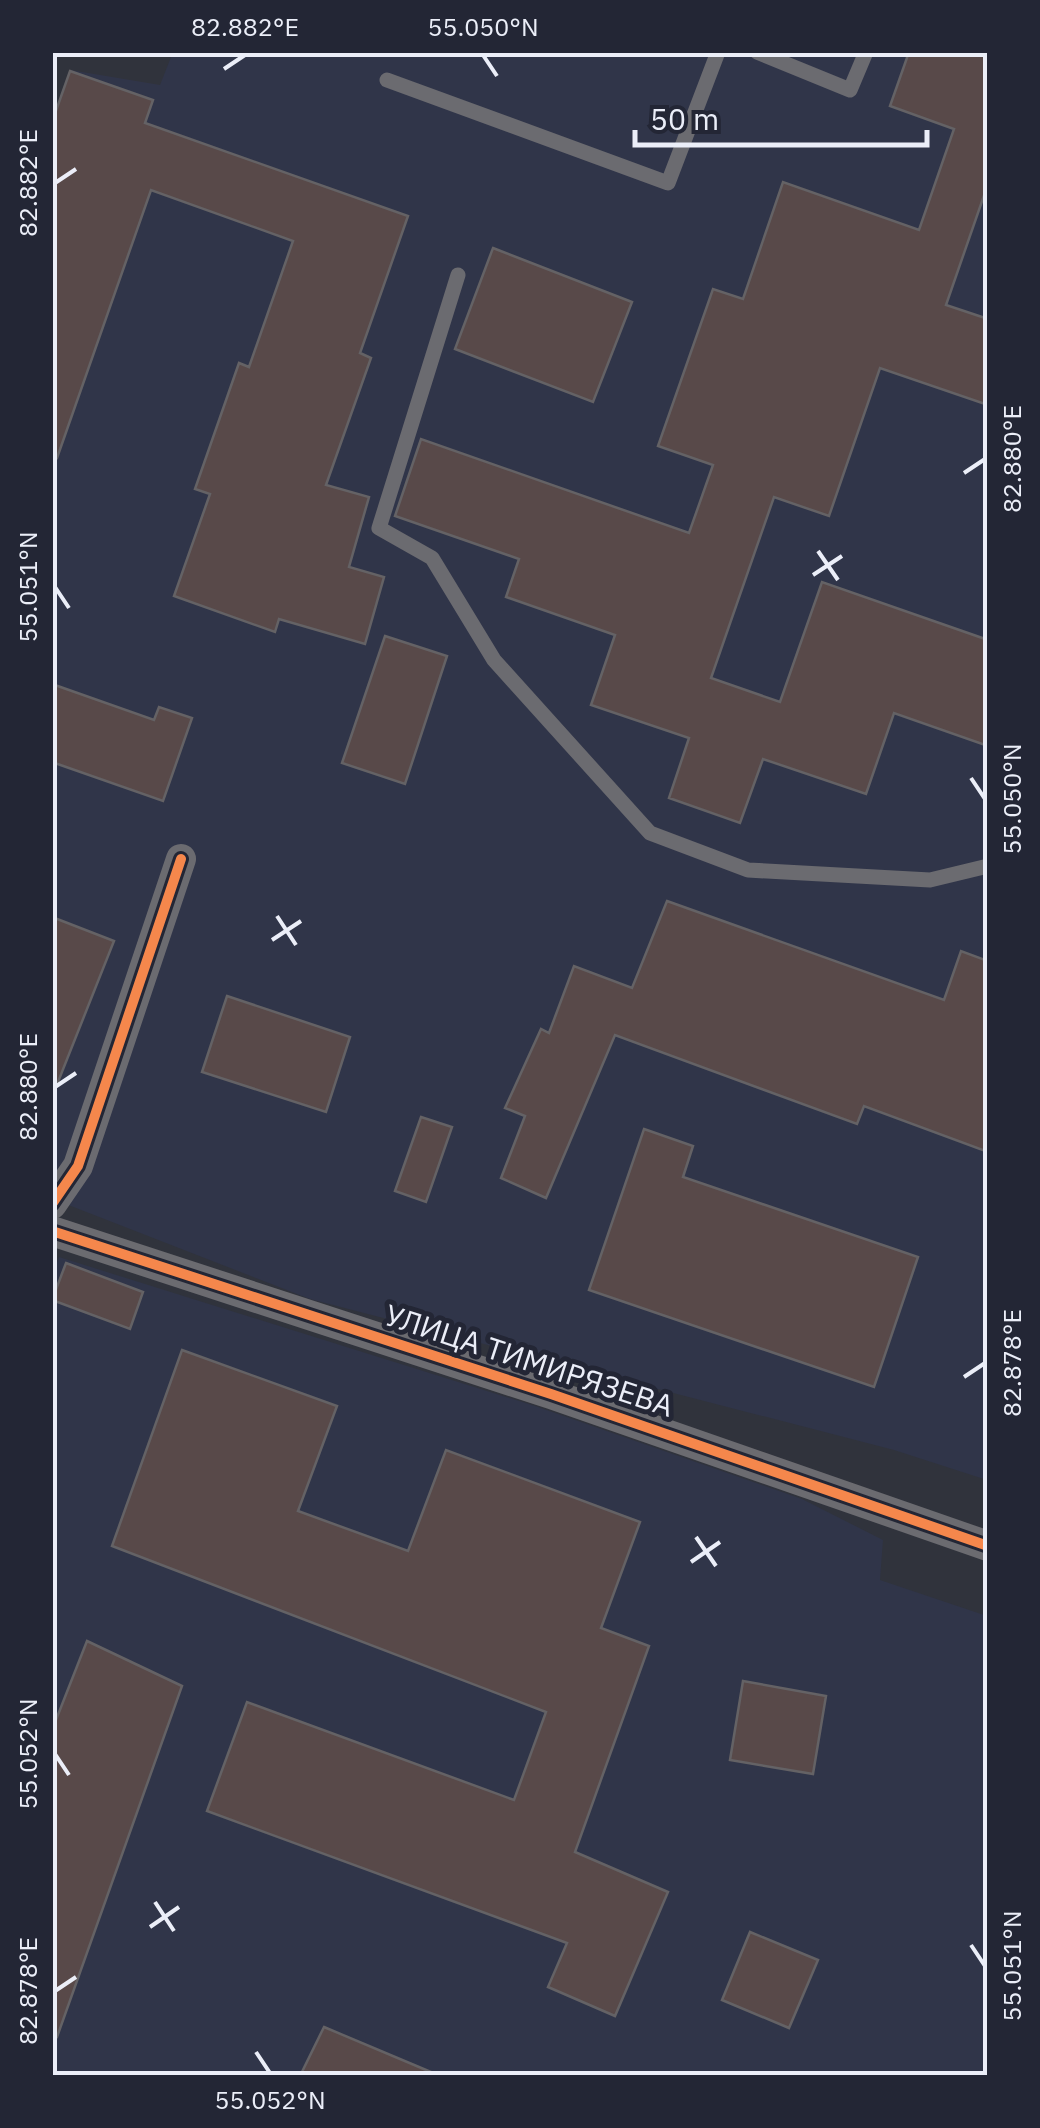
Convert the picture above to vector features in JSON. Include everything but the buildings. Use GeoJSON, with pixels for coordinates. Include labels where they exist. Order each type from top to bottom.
{"type":"FeatureCollection","features":[{"type":"Feature","properties":{"kind":"street"},"geometry":{"type":"LineString","coordinates":[[52,1204],[78,1166],[181,859]]}},
{"type":"Feature","properties":{"kind":"street","name":"УЛИЦА ТИМИРЯЗЕВА"},"geometry":{"type":"LineString","coordinates":[[52,1231],[551,1394],[988,1546]]}},
{"type":"Feature","properties":{"kind":"lane"},"geometry":{"type":"LineString","coordinates":[[387,80],[668,183],[718,52]]}},
{"type":"Feature","properties":{"kind":"lane"},"geometry":{"type":"LineString","coordinates":[[758,52],[850,90],[866,52]]}},
{"type":"Feature","properties":{"kind":"lane"},"geometry":{"type":"LineString","coordinates":[[458,275],[379,528],[432,558],[494,660],[650,832],[748,870],[930,880],[988,866]]}},
{"type":"Feature","properties":{"kind":"shaded area"},"geometry":{"type":"Polygon","coordinates":[[[173,52],[954,52],[987,65],[987,1480],[894,1450],[310,1299],[53,1199],[52,120],[70,70],[160,85],[173,52]]]}},
{"type":"Feature","properties":{"kind":"shaded area"},"geometry":{"type":"Polygon","coordinates":[[[59,1257],[535,1406],[802,1499],[883,1540],[880,1580],[987,1616],[987,2075],[53,2076],[52,1274],[59,1257]]]}},
{"type":"Feature","properties":{"kind":"cycle path"},"geometry":{"type":"LineString","coordinates":[[52,1204],[78,1166],[181,859]]}},
{"type":"Feature","properties":{"kind":"cycle path"},"geometry":{"type":"LineString","coordinates":[[52,1231],[551,1394],[988,1546]]}}]}
